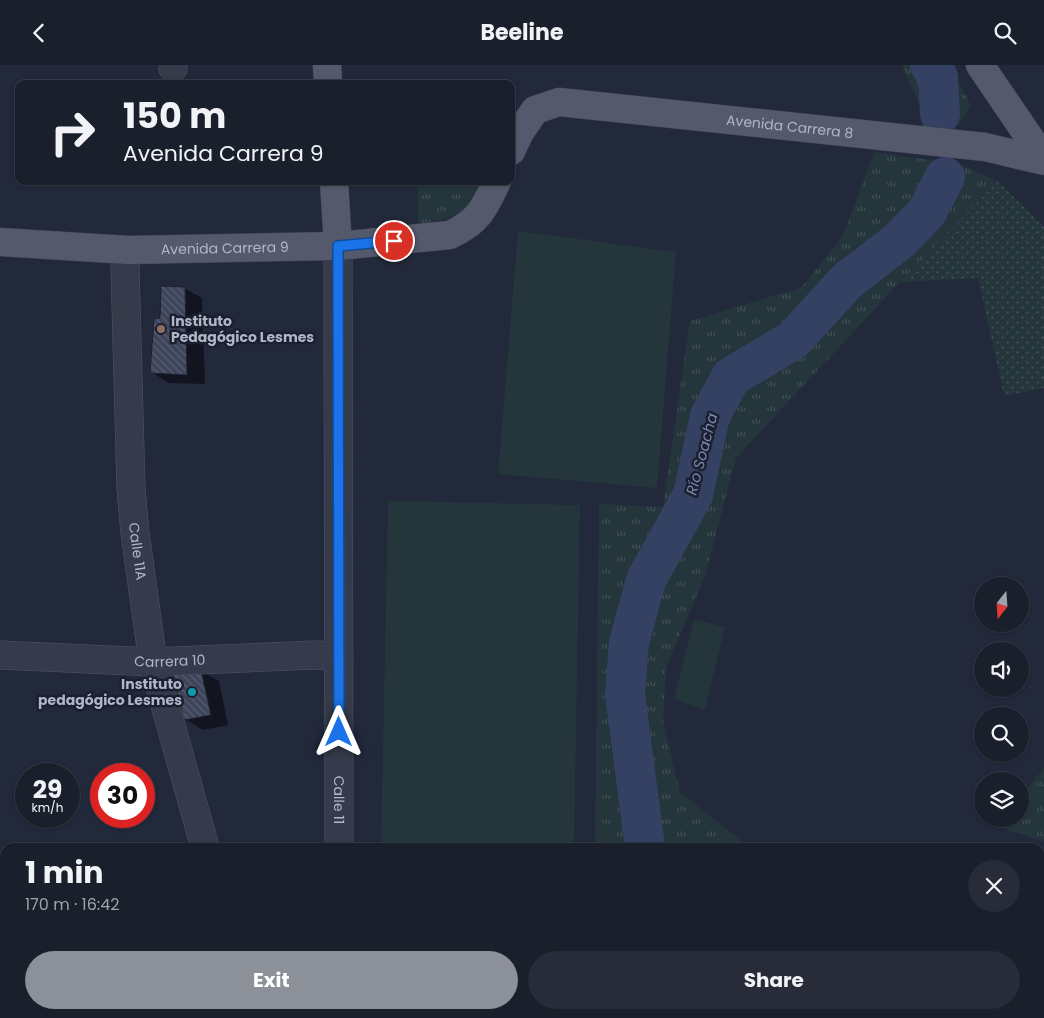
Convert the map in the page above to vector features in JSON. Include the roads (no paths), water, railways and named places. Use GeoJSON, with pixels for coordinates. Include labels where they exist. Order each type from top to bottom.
{"type":"FeatureCollection","features":[{"type":"Feature","properties":{"kind":"main road"},"geometry":{"type":"LineString","coordinates":[[327,65],[328,80]]}},
{"type":"Feature","properties":{"kind":"main road"},"geometry":{"type":"LineString","coordinates":[[980,65],[1044,160]]}},
{"type":"Feature","properties":{"kind":"main road","name":"Avenida Carrera 8"},"geometry":{"type":"LineString","coordinates":[[515,143],[535,110],[559,101],[985,147],[1044,160]]}},
{"type":"Feature","properties":{"kind":"main road","name":"Calle 11"},"geometry":{"type":"LineString","coordinates":[[334,185],[338,246]]}},
{"type":"Feature","properties":{"kind":"main road","name":"Avenida Carrera 9"},"geometry":{"type":"LineString","coordinates":[[0,242],[128,250],[338,246],[450,235],[466,227],[484,209],[495,185]]}},
{"type":"Feature","properties":{"kind":"street","name":"Calle 11"},"geometry":{"type":"LineString","coordinates":[[338,246],[339,843]]}},
{"type":"Feature","properties":{"kind":"street","name":"Calle 11A"},"geometry":{"type":"LineString","coordinates":[[128,250],[125,267],[131,489],[135,533],[153,662],[204,843]]}},
{"type":"Feature","properties":{"kind":"street","name":"Carrera 10"},"geometry":{"type":"LineString","coordinates":[[0,655],[153,662],[313,655],[339,656]]}},
{"type":"Feature","properties":{"kind":"waterway","name":"Río Soacha"},"geometry":{"type":"LineString","coordinates":[[930,65],[938,77],[940,114]]}},
{"type":"Feature","properties":{"kind":"waterway","name":"Río Soacha"},"geometry":{"type":"LineString","coordinates":[[644,843],[625,694],[629,643],[646,580],[693,495],[710,416],[731,377],[793,340],[847,281],[900,240],[927,212],[945,177]]}},
{"type":"Feature","properties":{"kind":"place","name":"Instituto Pedagógico Lesmes"},"geometry":{"type":"Point","coordinates":[161,329]}},
{"type":"Feature","properties":{"kind":"place","name":"Instituto pedagógico Lesmes"},"geometry":{"type":"Point","coordinates":[192,692]}}]}
